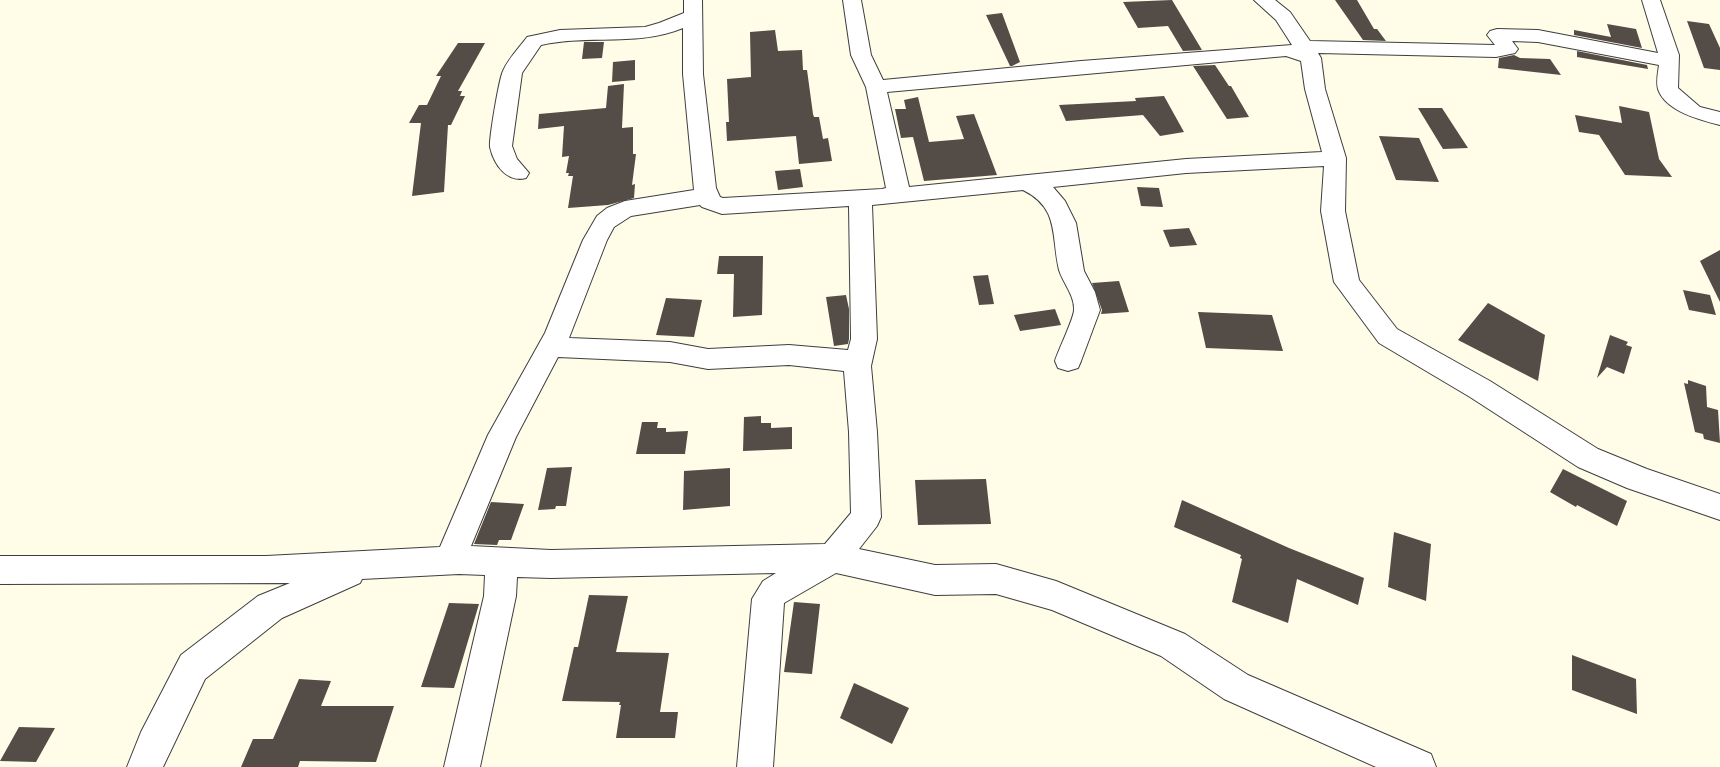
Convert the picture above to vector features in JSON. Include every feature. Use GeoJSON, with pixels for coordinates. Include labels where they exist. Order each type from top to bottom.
{"type":"FeatureCollection","features":[{"type":"Feature","properties":{"kind":"street"},"geometry":{"type":"LineString","coordinates":[[852,0],[861,55],[876,87],[897,182],[898,190],[893,194]]}},
{"type":"Feature","properties":{"kind":"street"},"geometry":{"type":"LineString","coordinates":[[1263,0],[1283,16],[1308,53],[1315,89],[1335,158],[1333,212],[1336,237],[1347,282],[1388,336],[1480,389],[1588,458],[1638,480],[1720,507]]}},
{"type":"Feature","properties":{"kind":"street"},"geometry":{"type":"LineString","coordinates":[[1651,0],[1669,55],[1668,88],[1673,96],[1693,111],[1720,119]]}},
{"type":"Feature","properties":{"kind":"street"},"geometry":{"type":"LineString","coordinates":[[693,8],[693,74],[707,196],[710,202],[722,206],[860,198],[1186,166],[1335,158]]}},
{"type":"Feature","properties":{"kind":"street"},"geometry":{"type":"LineString","coordinates":[[518,173],[507,162],[501,146],[512,73],[534,41],[558,36],[638,33],[672,26],[693,8]]}},
{"type":"Feature","properties":{"kind":"street"},"geometry":{"type":"LineString","coordinates":[[876,87],[970,76],[1020,74],[1286,50],[1308,53],[1496,51],[1508,49],[1497,35],[1538,36],[1571,44],[1669,61]]}},
{"type":"Feature","properties":{"kind":"street"},"geometry":{"type":"LineString","coordinates":[[1026,183],[1044,191],[1054,201],[1064,223],[1072,271],[1082,292],[1087,310],[1068,361]]}},
{"type":"Feature","properties":{"kind":"street"},"geometry":{"type":"LineString","coordinates":[[459,560],[455,545],[482,479],[502,435],[558,333],[604,222],[614,214],[625,209],[707,196]]}},
{"type":"Feature","properties":{"kind":"street"},"geometry":{"type":"LineString","coordinates":[[755,767],[768,599],[774,591],[833,558],[866,517],[863,432],[857,366],[864,339],[860,198]]}},
{"type":"Feature","properties":{"kind":"street"},"geometry":{"type":"LineString","coordinates":[[550,346],[661,352],[708,359],[789,355],[850,361],[857,366]]}},
{"type":"Feature","properties":{"kind":"street"},"geometry":{"type":"LineString","coordinates":[[0,570],[266,570],[459,560],[551,564],[833,558],[935,580],[996,579],[1056,596],[1174,645],[1236,687],[1418,767]]}},
{"type":"Feature","properties":{"kind":"street"},"geometry":{"type":"LineString","coordinates":[[462,767],[500,596],[502,562]]}},
{"type":"Feature","properties":{"kind":"street"},"geometry":{"type":"LineString","coordinates":[[145,767],[193,667],[270,607],[364,566]]}},
{"type":"Feature","properties":{"kind":"building"},"geometry":{"type":"Polygon","coordinates":[[[1172,0],[1202,50],[1183,51],[1168,26],[1138,28],[1123,2],[1172,0]]]}},
{"type":"Feature","properties":{"kind":"building"},"geometry":{"type":"Polygon","coordinates":[[[1335,0],[1357,0],[1374,29],[1377,29],[1386,41],[1363,40],[1335,0]]]}},
{"type":"Feature","properties":{"kind":"building"},"geometry":{"type":"Polygon","coordinates":[[[1002,13],[1020,62],[1012,66],[1010,66],[986,15],[1002,13]]]}},
{"type":"Feature","properties":{"kind":"building"},"geometry":{"type":"Polygon","coordinates":[[[1687,21],[1709,24],[1720,48],[1720,70],[1704,68],[1687,21]]]}},
{"type":"Feature","properties":{"kind":"building"},"geometry":{"type":"Polygon","coordinates":[[[1607,24],[1636,29],[1642,48],[1574,35],[1574,30],[1611,37],[1607,24]]]}},
{"type":"Feature","properties":{"kind":"building"},"geometry":{"type":"Polygon","coordinates":[[[775,30],[778,51],[802,50],[803,70],[807,70],[813,114],[814,117],[819,117],[823,139],[828,138],[832,161],[799,164],[796,136],[727,141],[726,122],[729,122],[727,79],[751,77],[750,32],[775,30]]]}},
{"type":"Feature","properties":{"kind":"building"},"geometry":{"type":"Polygon","coordinates":[[[584,42],[604,42],[602,58],[582,59],[584,42]]]}},
{"type":"Feature","properties":{"kind":"building"},"geometry":{"type":"Polygon","coordinates":[[[458,43],[485,43],[458,91],[462,91],[460,96],[465,96],[451,125],[448,125],[444,192],[412,196],[421,123],[409,123],[419,105],[427,105],[441,76],[436,76],[458,43]]]}},
{"type":"Feature","properties":{"kind":"building"},"geometry":{"type":"Polygon","coordinates":[[[1577,51],[1647,65],[1648,69],[1577,57],[1577,51]]]}},
{"type":"Feature","properties":{"kind":"building"},"geometry":{"type":"Polygon","coordinates":[[[1514,55],[1520,58],[1550,59],[1561,75],[1498,68],[1499,58],[1514,55]]]}},
{"type":"Feature","properties":{"kind":"building"},"geometry":{"type":"Polygon","coordinates":[[[635,60],[635,80],[612,82],[613,62],[635,60]]]}},
{"type":"Feature","properties":{"kind":"building"},"geometry":{"type":"Polygon","coordinates":[[[1215,65],[1229,86],[1231,86],[1249,117],[1227,119],[1193,66],[1215,65]]]}},
{"type":"Feature","properties":{"kind":"building"},"geometry":{"type":"Polygon","coordinates":[[[624,84],[622,128],[633,127],[633,154],[636,154],[632,185],[635,184],[634,198],[608,205],[568,208],[573,176],[568,176],[569,173],[566,173],[569,156],[562,157],[564,126],[538,129],[539,114],[606,108],[608,86],[624,84]]]}},
{"type":"Feature","properties":{"kind":"building"},"geometry":{"type":"Polygon","coordinates":[[[1164,96],[1184,132],[1160,136],[1143,115],[1066,121],[1059,105],[1136,101],[1135,98],[1164,96]]]}},
{"type":"Feature","properties":{"kind":"building"},"geometry":{"type":"Polygon","coordinates":[[[918,97],[929,142],[964,139],[956,116],[974,114],[997,175],[924,181],[913,137],[901,138],[895,109],[906,109],[904,100],[918,97]]]}},
{"type":"Feature","properties":{"kind":"building"},"geometry":{"type":"Polygon","coordinates":[[[1619,106],[1649,112],[1659,159],[1672,177],[1625,175],[1599,135],[1579,132],[1575,115],[1622,123],[1619,106]]]}},
{"type":"Feature","properties":{"kind":"building"},"geometry":{"type":"Polygon","coordinates":[[[1418,108],[1442,108],[1468,148],[1443,149],[1418,108]]]}},
{"type":"Feature","properties":{"kind":"building"},"geometry":{"type":"Polygon","coordinates":[[[1379,136],[1419,138],[1439,182],[1396,180],[1379,136]]]}},
{"type":"Feature","properties":{"kind":"building"},"geometry":{"type":"Polygon","coordinates":[[[800,169],[803,187],[778,190],[775,171],[800,169]]]}},
{"type":"Feature","properties":{"kind":"building"},"geometry":{"type":"Polygon","coordinates":[[[1137,187],[1159,188],[1163,207],[1141,206],[1137,187]]]}},
{"type":"Feature","properties":{"kind":"building"},"geometry":{"type":"Polygon","coordinates":[[[1189,228],[1197,245],[1170,247],[1163,230],[1189,228]]]}},
{"type":"Feature","properties":{"kind":"building"},"geometry":{"type":"Polygon","coordinates":[[[1720,250],[1720,302],[1700,261],[1720,250]]]}},
{"type":"Feature","properties":{"kind":"building"},"geometry":{"type":"Polygon","coordinates":[[[719,256],[763,256],[762,315],[733,317],[734,274],[717,274],[719,256]]]}},
{"type":"Feature","properties":{"kind":"building"},"geometry":{"type":"Polygon","coordinates":[[[988,275],[994,304],[979,305],[973,276],[988,275]]]}},
{"type":"Feature","properties":{"kind":"building"},"geometry":{"type":"Polygon","coordinates":[[[1119,281],[1129,312],[1101,314],[1102,310],[1092,283],[1119,281]]]}},
{"type":"Feature","properties":{"kind":"building"},"geometry":{"type":"Polygon","coordinates":[[[1683,290],[1710,295],[1716,315],[1689,310],[1683,290]]]}},
{"type":"Feature","properties":{"kind":"building"},"geometry":{"type":"Polygon","coordinates":[[[846,295],[849,309],[848,344],[834,346],[826,297],[846,295]]]}},
{"type":"Feature","properties":{"kind":"building"},"geometry":{"type":"Polygon","coordinates":[[[666,298],[702,300],[694,337],[656,335],[666,298]]]}},
{"type":"Feature","properties":{"kind":"building"},"geometry":{"type":"Polygon","coordinates":[[[1488,303],[1545,335],[1538,381],[1458,340],[1488,303]]]}},
{"type":"Feature","properties":{"kind":"building"},"geometry":{"type":"Polygon","coordinates":[[[1055,309],[1061,325],[1020,331],[1014,315],[1055,309]]]}},
{"type":"Feature","properties":{"kind":"building"},"geometry":{"type":"Polygon","coordinates":[[[1198,312],[1272,315],[1283,351],[1206,348],[1198,312]]]}},
{"type":"Feature","properties":{"kind":"building"},"geometry":{"type":"Polygon","coordinates":[[[1610,335],[1628,342],[1626,345],[1632,347],[1624,374],[1607,367],[1597,378],[1610,335]]]}},
{"type":"Feature","properties":{"kind":"building"},"geometry":{"type":"Polygon","coordinates":[[[1688,380],[1706,386],[1707,407],[1718,410],[1720,443],[1704,439],[1703,434],[1695,432],[1684,383],[1688,384],[1688,380]]]}},
{"type":"Feature","properties":{"kind":"building"},"geometry":{"type":"Polygon","coordinates":[[[761,416],[761,423],[771,423],[771,428],[792,427],[792,449],[743,451],[744,417],[761,416]]]}},
{"type":"Feature","properties":{"kind":"building"},"geometry":{"type":"Polygon","coordinates":[[[642,422],[658,422],[657,428],[666,428],[666,432],[688,431],[685,454],[636,454],[642,422]]]}},
{"type":"Feature","properties":{"kind":"building"},"geometry":{"type":"Polygon","coordinates":[[[572,467],[566,506],[538,510],[547,468],[572,467]]]}},
{"type":"Feature","properties":{"kind":"building"},"geometry":{"type":"Polygon","coordinates":[[[730,468],[730,506],[683,510],[684,471],[730,468]]]}},
{"type":"Feature","properties":{"kind":"building"},"geometry":{"type":"Polygon","coordinates":[[[1563,469],[1627,501],[1617,526],[1577,505],[1576,507],[1550,492],[1563,469]]]}},
{"type":"Feature","properties":{"kind":"building"},"geometry":{"type":"Polygon","coordinates":[[[986,479],[991,524],[918,525],[915,480],[986,479]]]}},
{"type":"Feature","properties":{"kind":"building"},"geometry":{"type":"Polygon","coordinates":[[[1182,500],[1289,548],[1364,578],[1358,605],[1297,579],[1288,623],[1232,602],[1242,559],[1240,558],[1241,555],[1174,527],[1182,500]]]}},
{"type":"Feature","properties":{"kind":"building"},"geometry":{"type":"Polygon","coordinates":[[[491,502],[524,504],[511,540],[499,540],[497,545],[474,544],[491,502]]]}},
{"type":"Feature","properties":{"kind":"building"},"geometry":{"type":"Polygon","coordinates":[[[1394,532],[1431,544],[1426,601],[1388,587],[1394,532]]]}},
{"type":"Feature","properties":{"kind":"building"},"geometry":{"type":"Polygon","coordinates":[[[589,595],[628,596],[616,652],[669,653],[660,712],[678,712],[675,738],[616,738],[620,702],[562,701],[574,647],[578,647],[589,595]]]}},
{"type":"Feature","properties":{"kind":"building"},"geometry":{"type":"Polygon","coordinates":[[[794,602],[820,604],[812,674],[784,672],[794,602]]]}},
{"type":"Feature","properties":{"kind":"building"},"geometry":{"type":"Polygon","coordinates":[[[449,603],[479,604],[454,688],[421,687],[449,603]]]}},
{"type":"Feature","properties":{"kind":"building"},"geometry":{"type":"Polygon","coordinates":[[[1572,655],[1636,679],[1637,714],[1572,690],[1572,655]]]}},
{"type":"Feature","properties":{"kind":"building"},"geometry":{"type":"Polygon","coordinates":[[[299,679],[331,681],[321,706],[394,706],[376,762],[300,761],[298,767],[241,767],[253,739],[273,739],[299,679]]]}},
{"type":"Feature","properties":{"kind":"building"},"geometry":{"type":"Polygon","coordinates":[[[854,683],[909,708],[892,744],[840,718],[854,683]]]}},
{"type":"Feature","properties":{"kind":"building"},"geometry":{"type":"Polygon","coordinates":[[[19,727],[55,728],[36,762],[0,761],[19,727]]]}}]}
